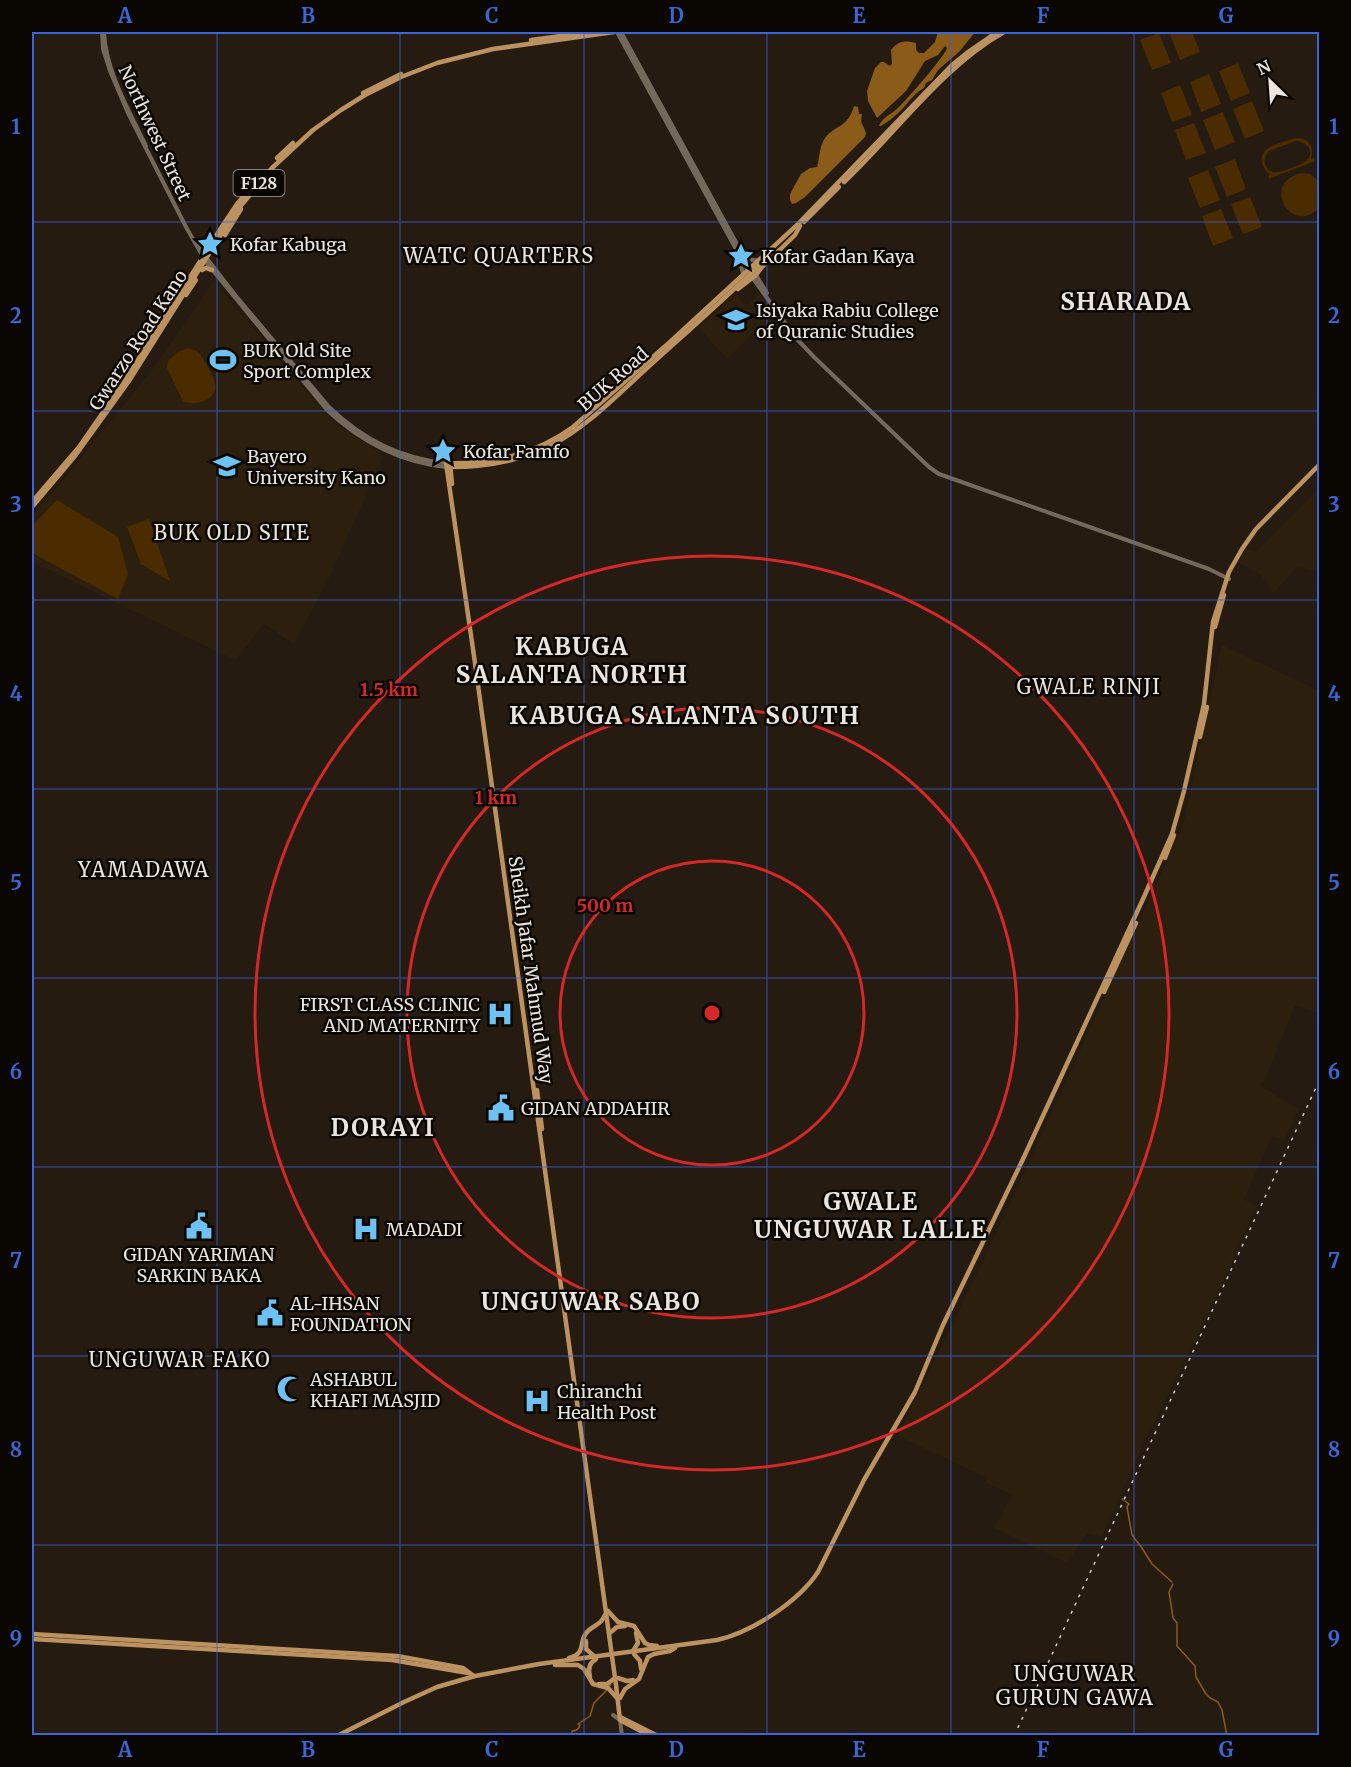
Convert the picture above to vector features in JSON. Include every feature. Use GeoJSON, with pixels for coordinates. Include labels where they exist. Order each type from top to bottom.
{"type":"FeatureCollection","features":[{"type":"Feature","properties":{"kind":"main road","name":"Northwest Street"},"geometry":{"type":"LineString","coordinates":[[103,32],[104,54],[119,94],[144,147],[207,261]]}},
{"type":"Feature","properties":{"kind":"main road","name":"F128"},"geometry":{"type":"LineString","coordinates":[[32,502],[82,442],[129,375],[227,219],[252,186],[289,147],[330,114],[377,85],[426,64],[482,48],[591,32]]}},
{"type":"Feature","properties":{"kind":"main road"},"geometry":{"type":"LineString","coordinates":[[618,32],[747,269],[795,337],[929,467],[939,474],[1221,572],[1230,572]]}},
{"type":"Feature","properties":{"kind":"main road","name":"Gwarzo Road Kano"},"geometry":{"type":"LineString","coordinates":[[32,507],[104,418],[181,295],[236,214],[269,172],[296,146],[324,124],[385,84],[426,67],[475,52],[618,32]]}},
{"type":"Feature","properties":{"kind":"main road","name":"BUK Road"},"geometry":{"type":"LineString","coordinates":[[798,226],[952,65],[997,32]]}},
{"type":"Feature","properties":{"kind":"main road","name":"BUK Road"},"geometry":{"type":"LineString","coordinates":[[207,261],[327,411],[352,431],[388,452],[429,465],[506,458],[558,437],[593,410],[698,319],[798,226],[861,166],[956,67],[978,48],[1004,32]]}},
{"type":"Feature","properties":{"kind":"main road"},"geometry":{"type":"LineString","coordinates":[[227,219],[222,223],[181,288],[181,295],[189,292],[236,214]]}},
{"type":"Feature","properties":{"kind":"main road"},"geometry":{"type":"LineString","coordinates":[[698,319],[786,232],[798,226]]}},
{"type":"Feature","properties":{"kind":"main road"},"geometry":{"type":"LineString","coordinates":[[698,319],[709,315],[754,276],[795,235],[798,226]]}},
{"type":"Feature","properties":{"kind":"main road"},"geometry":{"type":"LineString","coordinates":[[739,251],[745,252],[752,260],[756,260]]}},
{"type":"Feature","properties":{"kind":"main road"},"geometry":{"type":"LineString","coordinates":[[739,251],[747,269]]}},
{"type":"Feature","properties":{"kind":"main road","name":"BUK Road"},"geometry":{"type":"LineString","coordinates":[[207,261],[212,270],[274,343]]}},
{"type":"Feature","properties":{"kind":"main road"},"geometry":{"type":"LineString","coordinates":[[202,270],[206,268],[212,270]]}},
{"type":"Feature","properties":{"kind":"main road","name":"Sheikh Jafar Mahmud Way"},"geometry":{"type":"LineString","coordinates":[[448,465],[614,1659],[620,1719]]}},
{"type":"Feature","properties":{"kind":"main road"},"geometry":{"type":"LineString","coordinates":[[337,1736],[437,1688],[476,1677],[554,1663],[717,1640],[743,1632],[798,1595],[812,1580],[864,1480],[915,1392],[1172,834],[1185,791],[1204,704],[1212,629],[1230,572],[1242,549],[1259,526],[1320,466]]}},
{"type":"Feature","properties":{"kind":"main road"},"geometry":{"type":"LineString","coordinates":[[1023,503],[1209,569],[1228,578]]}},
{"type":"Feature","properties":{"kind":"main road"},"geometry":{"type":"LineString","coordinates":[[554,1663],[578,1654],[585,1635],[601,1623],[607,1612],[618,1622],[633,1626],[643,1641],[648,1644],[675,1647]]}},
{"type":"Feature","properties":{"kind":"main road"},"geometry":{"type":"LineString","coordinates":[[596,1658],[586,1649],[587,1636],[596,1629],[610,1632],[617,1627],[628,1626],[634,1630],[638,1639],[633,1653]]}},
{"type":"Feature","properties":{"kind":"main road"},"geometry":{"type":"LineString","coordinates":[[32,1634],[219,1648]]}},
{"type":"Feature","properties":{"kind":"main road"},"geometry":{"type":"LineString","coordinates":[[32,1639],[397,1656],[463,1668],[476,1677]]}},
{"type":"Feature","properties":{"kind":"main road"},"geometry":{"type":"LineString","coordinates":[[554,1663],[578,1665],[584,1669],[593,1684],[608,1688],[619,1698],[625,1689],[639,1679],[648,1657],[675,1647]]}},
{"type":"Feature","properties":{"kind":"main road"},"geometry":{"type":"LineString","coordinates":[[596,1658],[591,1662],[589,1669],[593,1681],[604,1684],[616,1678],[630,1681],[639,1676],[641,1670],[641,1664],[633,1653]]}},
{"type":"Feature","properties":{"kind":"main road"},"geometry":{"type":"LineString","coordinates":[[343,1736],[424,1696],[476,1677]]}},
{"type":"Feature","properties":{"kind":"main road"},"geometry":{"type":"LineString","coordinates":[[620,1719],[623,1736]]}},
{"type":"Feature","properties":{"kind":"main road"},"geometry":{"type":"LineString","coordinates":[[620,1719],[650,1736]]}},
{"type":"Feature","properties":{"kind":"main road"},"geometry":{"type":"LineString","coordinates":[[620,1719],[658,1736]]}},
{"type":"Feature","properties":{"kind":"shaded area"},"geometry":{"type":"Polygon","coordinates":[[[938,32],[975,32],[960,51],[938,70],[932,80],[926,83],[924,88],[896,115],[879,126],[882,120],[899,107],[918,86],[947,48],[945,46],[938,55],[925,61],[906,91],[877,118],[868,101],[867,91],[875,68],[881,62],[890,66],[892,64],[891,50],[902,42],[916,43],[916,50],[924,53],[935,42],[938,32]]]}},
{"type":"Feature","properties":{"kind":"shaded area"},"geometry":{"type":"Polygon","coordinates":[[[1169,32],[1192,32],[1200,52],[1180,60],[1169,32]]]}},
{"type":"Feature","properties":{"kind":"shaded area"},"geometry":{"type":"Polygon","coordinates":[[[1159,33],[1171,63],[1152,70],[1140,40],[1159,33]]]}},
{"type":"Feature","properties":{"kind":"shaded area"},"geometry":{"type":"Polygon","coordinates":[[[1238,63],[1250,93],[1231,101],[1219,71],[1238,63]]]}},
{"type":"Feature","properties":{"kind":"shaded area"},"geometry":{"type":"Polygon","coordinates":[[[1209,74],[1221,104],[1201,112],[1190,82],[1209,74]]]}},
{"type":"Feature","properties":{"kind":"shaded area"},"geometry":{"type":"Polygon","coordinates":[[[1180,85],[1192,115],[1172,122],[1161,93],[1180,85]]]}},
{"type":"Feature","properties":{"kind":"shaded area"},"geometry":{"type":"Polygon","coordinates":[[[1252,101],[1264,131],[1245,139],[1233,109],[1252,101]]]}},
{"type":"Feature","properties":{"kind":"shaded area"},"geometry":{"type":"Polygon","coordinates":[[[854,106],[858,107],[859,114],[862,114],[861,121],[866,133],[865,137],[805,197],[792,204],[790,194],[801,174],[810,168],[817,167],[823,141],[833,130],[845,123],[854,106]]]}},
{"type":"Feature","properties":{"kind":"shaded area"},"geometry":{"type":"Polygon","coordinates":[[[1223,112],[1235,142],[1215,150],[1203,120],[1223,112]]]}},
{"type":"Feature","properties":{"kind":"shaded area"},"geometry":{"type":"Polygon","coordinates":[[[1194,123],[1206,153],[1186,160],[1175,130],[1194,123]]]}},
{"type":"Feature","properties":{"kind":"shaded area"},"geometry":{"type":"Polygon","coordinates":[[[1295,138],[1304,139],[1309,143],[1312,150],[1311,159],[1314,158],[1315,161],[1269,179],[1270,175],[1262,163],[1264,152],[1295,138]],[[1300,141],[1269,151],[1265,160],[1268,169],[1280,172],[1306,161],[1310,151],[1300,141]]]}},
{"type":"Feature","properties":{"kind":"shaded area"},"geometry":{"type":"Polygon","coordinates":[[[1235,159],[1246,189],[1227,197],[1215,167],[1235,159]]]}},
{"type":"Feature","properties":{"kind":"shaded area"},"geometry":{"type":"Polygon","coordinates":[[[1208,170],[1220,200],[1200,208],[1188,178],[1208,170]]]}},
{"type":"Feature","properties":{"kind":"shaded area"},"geometry":{"type":"Polygon","coordinates":[[[1302,173],[1310,174],[1319,181],[1319,208],[1308,215],[1298,216],[1290,212],[1281,195],[1283,186],[1289,178],[1302,173]]]}},
{"type":"Feature","properties":{"kind":"shaded area"},"geometry":{"type":"Polygon","coordinates":[[[1250,197],[1262,227],[1243,234],[1231,204],[1250,197]]]}},
{"type":"Feature","properties":{"kind":"shaded area"},"geometry":{"type":"Polygon","coordinates":[[[1221,209],[1233,238],[1213,246],[1202,216],[1221,209]]]}},
{"type":"Feature","properties":{"kind":"shaded area","name":"Bayero University Kano"},"geometry":{"type":"Polygon","coordinates":[[[214,281],[335,424],[384,455],[331,574],[294,644],[264,624],[235,660],[32,562],[32,515],[152,370],[214,281]]]}},
{"type":"Feature","properties":{"kind":"shaded area","name":"Isiyaka Rabiu College of Quranic Studies"},"geometry":{"type":"Polygon","coordinates":[[[760,294],[773,314],[727,359],[698,327],[736,295],[746,306],[760,294]]]}},
{"type":"Feature","properties":{"kind":"shaded area"},"geometry":{"type":"Polygon","coordinates":[[[187,348],[200,354],[214,381],[213,394],[204,401],[188,403],[183,401],[167,368],[168,361],[187,348]]]}},
{"type":"Feature","properties":{"kind":"shaded area"},"geometry":{"type":"Polygon","coordinates":[[[1319,488],[1319,572],[1297,567],[1274,593],[1260,574],[1238,562],[1246,548],[1256,552],[1319,488]]]}},
{"type":"Feature","properties":{"kind":"shaded area"},"geometry":{"type":"Polygon","coordinates":[[[57,500],[118,537],[128,574],[118,599],[32,553],[32,526],[57,500]]]}},
{"type":"Feature","properties":{"kind":"shaded area"},"geometry":{"type":"Polygon","coordinates":[[[149,519],[170,581],[141,564],[127,527],[149,519]]]}},
{"type":"Feature","properties":{"kind":"shaded area"},"geometry":{"type":"Polygon","coordinates":[[[1222,645],[1319,691],[1319,1014],[1295,1005],[1267,1075],[1260,1086],[1299,1109],[1284,1141],[1272,1136],[1244,1199],[1257,1206],[1206,1319],[1145,1440],[1102,1537],[1087,1533],[1067,1563],[994,1528],[1012,1495],[985,1482],[987,1478],[898,1436],[1007,1211],[1183,825],[1222,645]]]}},
{"type":"Feature","properties":{"kind":"waterway"},"geometry":{"type":"LineString","coordinates":[[1125,1501],[1129,1504],[1127,1507],[1132,1535],[1152,1564],[1172,1582]]}},
{"type":"Feature","properties":{"kind":"waterway"},"geometry":{"type":"LineString","coordinates":[[1173,1584],[1169,1592],[1173,1618],[1177,1623],[1177,1646],[1195,1666],[1196,1677],[1206,1694],[1218,1702],[1222,1710],[1227,1736]]}},
{"type":"Feature","properties":{"kind":"waterway"},"geometry":{"type":"LineString","coordinates":[[572,1736],[572,1731],[577,1730],[580,1725],[578,1724],[590,1716],[594,1703],[611,1684]]}},
{"type":"Feature","properties":{"kind":"railway"},"geometry":{"type":"LineString","coordinates":[[1014,1736],[1320,1079]]}},
{"type":"Feature","properties":{"kind":"place","name":"Kofar Kabuga"},"geometry":{"type":"Point","coordinates":[210,244]}},
{"type":"Feature","properties":{"kind":"place","name":"Kofar Gadan Kaya"},"geometry":{"type":"Point","coordinates":[741,256]}},
{"type":"Feature","properties":{"kind":"place","name":"Isiyaka Rabiu College of Quranic Studies"},"geometry":{"type":"Point","coordinates":[736,320]}},
{"type":"Feature","properties":{"kind":"place","name":"BUK Old Site Sport Complex"},"geometry":{"type":"Point","coordinates":[223,360]}},
{"type":"Feature","properties":{"kind":"place","name":"Kofar Famfo"},"geometry":{"type":"Point","coordinates":[443,451]}},
{"type":"Feature","properties":{"kind":"place","name":"Bayero University Kano"},"geometry":{"type":"Point","coordinates":[227,466]}},
{"type":"Feature","properties":{"kind":"place","name":"FIRST CLASS CLINIC AND MATERNITY"},"geometry":{"type":"Point","coordinates":[500,1014]}},
{"type":"Feature","properties":{"kind":"place","name":"GIDAN ADDAHIR"},"geometry":{"type":"Point","coordinates":[501,1108]}},
{"type":"Feature","properties":{"kind":"place","name":"GIDAN YARIMAN SARKIN BAKA"},"geometry":{"type":"Point","coordinates":[199,1226]}},
{"type":"Feature","properties":{"kind":"place","name":"MADADI"},"geometry":{"type":"Point","coordinates":[366,1229]}},
{"type":"Feature","properties":{"kind":"place","name":"AL-IHSAN FOUNDATION"},"geometry":{"type":"Point","coordinates":[270,1313]}},
{"type":"Feature","properties":{"kind":"place","name":"ASHABUL KHAFI MASJID"},"geometry":{"type":"Point","coordinates":[290,1389]}},
{"type":"Feature","properties":{"kind":"place","name":"Chiranchi Health Post"},"geometry":{"type":"Point","coordinates":[537,1401]}},
{"type":"Feature","properties":{"kind":"district","name":"WATC QUARTERS"},"geometry":{"type":"Point","coordinates":[499,255]}},
{"type":"Feature","properties":{"kind":"district","name":"SHARADA"},"geometry":{"type":"Point","coordinates":[1126,301]}},
{"type":"Feature","properties":{"kind":"district","name":"BUK OLD SITE"},"geometry":{"type":"Point","coordinates":[232,532]}},
{"type":"Feature","properties":{"kind":"district","name":"KABUGA SALANTA NORTH"},"geometry":{"type":"Point","coordinates":[572,660]}},
{"type":"Feature","properties":{"kind":"district","name":"GWALE RINJI"},"geometry":{"type":"Point","coordinates":[1089,686]}},
{"type":"Feature","properties":{"kind":"district","name":"KABUGA SALANTA SOUTH"},"geometry":{"type":"Point","coordinates":[685,715]}},
{"type":"Feature","properties":{"kind":"district","name":"YAMADAWA"},"geometry":{"type":"Point","coordinates":[144,869]}},
{"type":"Feature","properties":{"kind":"district","name":"DORAYI"},"geometry":{"type":"Point","coordinates":[383,1127]}},
{"type":"Feature","properties":{"kind":"district","name":"GWALE UNGUWAR LALLE"},"geometry":{"type":"Point","coordinates":[871,1215]}},
{"type":"Feature","properties":{"kind":"district","name":"UNGUWAR SABO"},"geometry":{"type":"Point","coordinates":[591,1301]}},
{"type":"Feature","properties":{"kind":"district","name":"UNGUWAR FAKO"},"geometry":{"type":"Point","coordinates":[180,1359]}},
{"type":"Feature","properties":{"kind":"district","name":"UNGUWAR GURUN GAWA"},"geometry":{"type":"Point","coordinates":[1075,1685]}}]}
